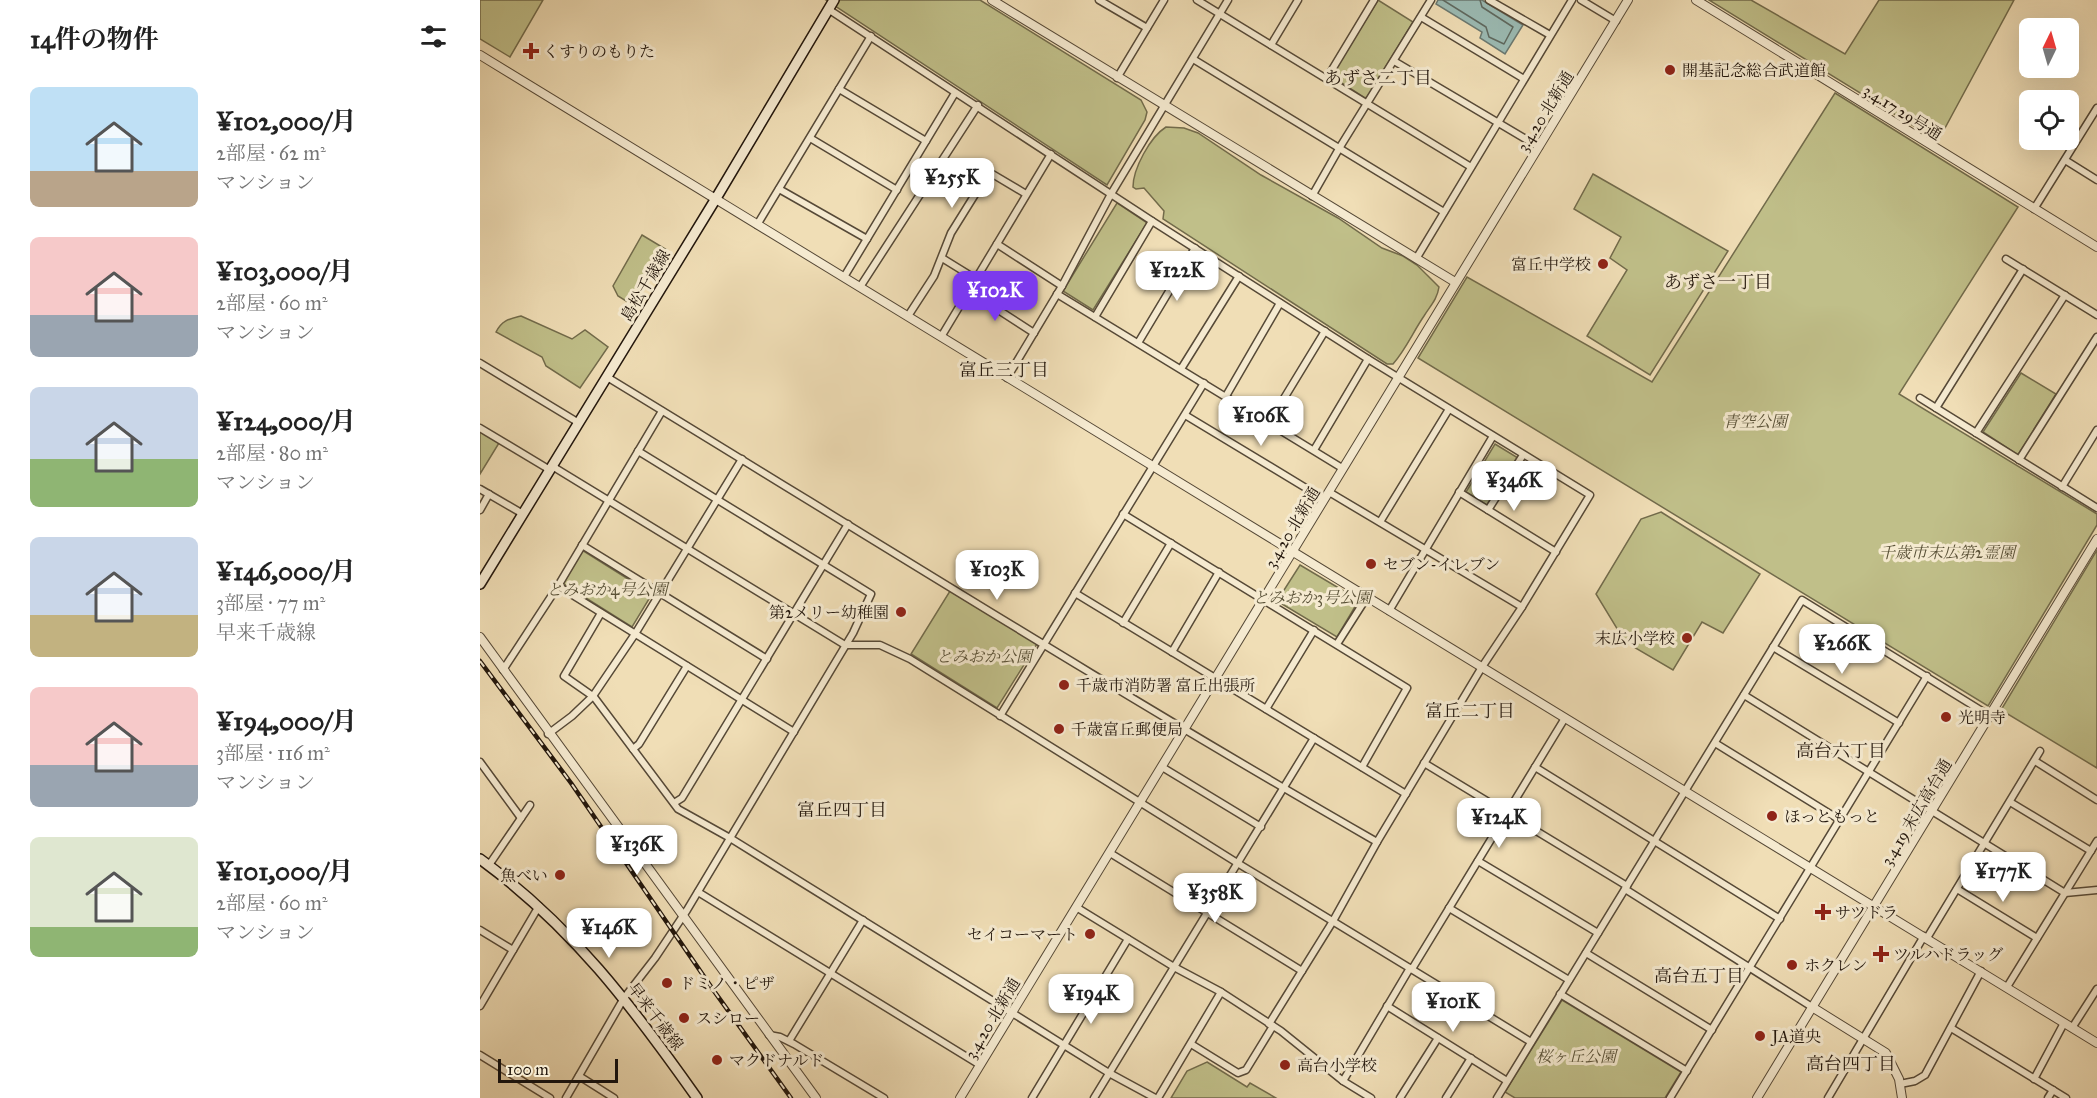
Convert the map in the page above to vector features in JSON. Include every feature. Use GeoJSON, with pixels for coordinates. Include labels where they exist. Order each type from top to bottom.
{"type":"FeatureCollection","features":[{"type":"Feature","properties":{"kind":"main road","name":"島松千歳線"},"geometry":{"type":"LineString","coordinates":[[480,584],[715,200],[834,0]]}},
{"type":"Feature","properties":{"kind":"main road","name":"早来千歳線"},"geometry":{"type":"LineString","coordinates":[[480,859],[539,906],[581,949],[624,998],[697,1098]]}},
{"type":"Feature","properties":{"kind":"street"},"geometry":{"type":"LineString","coordinates":[[992,0],[1455,282]]}},
{"type":"Feature","properties":{"kind":"street"},"geometry":{"type":"LineString","coordinates":[[1099,0],[1147,28]]}},
{"type":"Feature","properties":{"kind":"street"},"geometry":{"type":"LineString","coordinates":[[1118,78],[1164,0]]}},
{"type":"Feature","properties":{"kind":"street"},"geometry":{"type":"LineString","coordinates":[[1197,0],[1471,167]]}},
{"type":"Feature","properties":{"kind":"street"},"geometry":{"type":"LineString","coordinates":[[1007,378],[1062,286],[1111,194],[1228,0]]}},
{"type":"Feature","properties":{"kind":"street"},"geometry":{"type":"LineString","coordinates":[[1271,45],[1298,0]]}},
{"type":"Feature","properties":{"kind":"street"},"geometry":{"type":"LineString","coordinates":[[1327,78],[1374,0]]}},
{"type":"Feature","properties":{"kind":"street"},"geometry":{"type":"LineString","coordinates":[[1312,196],[1431,0]]}},
{"type":"Feature","properties":{"kind":"street"},"geometry":{"type":"LineString","coordinates":[[1489,0],[1550,35]]}},
{"type":"Feature","properties":{"kind":"street"},"geometry":{"type":"LineString","coordinates":[[1416,259],[1572,0]]}},
{"type":"Feature","properties":{"kind":"street"},"geometry":{"type":"LineString","coordinates":[[1581,0],[1616,21]]}},
{"type":"Feature","properties":{"kind":"street","name":"3.4.20 北新通"},"geometry":{"type":"LineString","coordinates":[[960,1098],[1628,0]]}},
{"type":"Feature","properties":{"kind":"street","name":"3.4.17 29号通"},"geometry":{"type":"LineString","coordinates":[[1696,0],[2097,247]]}},
{"type":"Feature","properties":{"kind":"street"},"geometry":{"type":"LineString","coordinates":[[828,9],[1280,303],[1590,495],[1424,763],[1246,1070],[1238,1073],[1191,1044]]}},
{"type":"Feature","properties":{"kind":"street"},"geometry":{"type":"LineString","coordinates":[[1421,16],[1524,79]]}},
{"type":"Feature","properties":{"kind":"street"},"geometry":{"type":"LineString","coordinates":[[757,225],[871,36]]}},
{"type":"Feature","properties":{"kind":"street"},"geometry":{"type":"LineString","coordinates":[[480,55],[2097,1043]]}},
{"type":"Feature","properties":{"kind":"street"},"geometry":{"type":"LineString","coordinates":[[1193,58],[1444,212]]}},
{"type":"Feature","properties":{"kind":"street"},"geometry":{"type":"LineString","coordinates":[[1395,61],[1539,147]]}},
{"type":"Feature","properties":{"kind":"street"},"geometry":{"type":"LineString","coordinates":[[839,89],[926,141]]}},
{"type":"Feature","properties":{"kind":"street"},"geometry":{"type":"LineString","coordinates":[[844,277],[955,93]]}},
{"type":"Feature","properties":{"kind":"street"},"geometry":{"type":"LineString","coordinates":[[860,287],[978,105]]}},
{"type":"Feature","properties":{"kind":"street"},"geometry":{"type":"LineString","coordinates":[[2034,209],[2096,113]]}},
{"type":"Feature","properties":{"kind":"street"},"geometry":{"type":"LineString","coordinates":[[810,138],[897,190]]}},
{"type":"Feature","properties":{"kind":"street"},"geometry":{"type":"LineString","coordinates":[[941,337],[1051,154]]}},
{"type":"Feature","properties":{"kind":"street"},"geometry":{"type":"LineString","coordinates":[[2064,160],[2097,180]]}},
{"type":"Feature","properties":{"kind":"street"},"geometry":{"type":"LineString","coordinates":[[908,316],[934,276],[951,233],[989,171],[1026,195]]}},
{"type":"Feature","properties":{"kind":"street"},"geometry":{"type":"LineString","coordinates":[[779,189],[867,239]]}},
{"type":"Feature","properties":{"kind":"street"},"geometry":{"type":"LineString","coordinates":[[1095,317],[1152,221]]}},
{"type":"Feature","properties":{"kind":"street"},"geometry":{"type":"LineString","coordinates":[[997,244],[1062,286]]}},
{"type":"Feature","properties":{"kind":"street"},"geometry":{"type":"LineString","coordinates":[[1138,343],[1195,248]]}},
{"type":"Feature","properties":{"kind":"street"},"geometry":{"type":"LineString","coordinates":[[942,258],[976,279]]}},
{"type":"Feature","properties":{"kind":"street"},"geometry":{"type":"LineString","coordinates":[[2006,259],[2097,315]]}},
{"type":"Feature","properties":{"kind":"street"},"geometry":{"type":"LineString","coordinates":[[1936,408],[2023,269]]}},
{"type":"Feature","properties":{"kind":"street"},"geometry":{"type":"LineString","coordinates":[[1181,369],[1239,276]]}},
{"type":"Feature","properties":{"kind":"street"},"geometry":{"type":"LineString","coordinates":[[969,291],[1034,333]]}},
{"type":"Feature","properties":{"kind":"street"},"geometry":{"type":"LineString","coordinates":[[1057,294],[1342,468]]}},
{"type":"Feature","properties":{"kind":"street"},"geometry":{"type":"LineString","coordinates":[[1976,433],[2065,295]]}},
{"type":"Feature","properties":{"kind":"street"},"geometry":{"type":"LineString","coordinates":[[1226,396],[1280,303]]}},
{"type":"Feature","properties":{"kind":"street"},"geometry":{"type":"LineString","coordinates":[[1269,423],[1325,331]]}},
{"type":"Feature","properties":{"kind":"street"},"geometry":{"type":"LineString","coordinates":[[2019,460],[2097,337]]}},
{"type":"Feature","properties":{"kind":"street"},"geometry":{"type":"LineString","coordinates":[[1314,450],[1368,359]]}},
{"type":"Feature","properties":{"kind":"street"},"geometry":{"type":"LineString","coordinates":[[480,363],[579,423]]}},
{"type":"Feature","properties":{"kind":"street"},"geometry":{"type":"LineString","coordinates":[[607,377],[1045,645],[1284,789],[1377,842]]}},
{"type":"Feature","properties":{"kind":"street"},"geometry":{"type":"LineString","coordinates":[[1000,716],[1204,383]]}},
{"type":"Feature","properties":{"kind":"street"},"geometry":{"type":"LineString","coordinates":[[1920,398],[2097,508]]}},
{"type":"Feature","properties":{"kind":"street"},"geometry":{"type":"LineString","coordinates":[[1380,522],[1449,409]]}},
{"type":"Feature","properties":{"kind":"street"},"geometry":{"type":"LineString","coordinates":[[504,670],[558,586],[662,411]]}},
{"type":"Feature","properties":{"kind":"street"},"geometry":{"type":"LineString","coordinates":[[1185,415],[1326,495],[1380,522],[1522,607]]}},
{"type":"Feature","properties":{"kind":"street"},"geometry":{"type":"LineString","coordinates":[[480,428],[609,500],[845,645],[880,645],[910,659],[1531,1042]]}},
{"type":"Feature","properties":{"kind":"street"},"geometry":{"type":"LineString","coordinates":[[2062,487],[2097,430]]}},
{"type":"Feature","properties":{"kind":"street"},"geometry":{"type":"LineString","coordinates":[[1389,611],[1493,436]]}},
{"type":"Feature","properties":{"kind":"street"},"geometry":{"type":"LineString","coordinates":[[566,1098],[624,998],[683,917],[845,645],[871,594],[638,451]]}},
{"type":"Feature","properties":{"kind":"street"},"geometry":{"type":"LineString","coordinates":[[1488,510],[1523,455]]}},
{"type":"Feature","properties":{"kind":"street"},"geometry":{"type":"LineString","coordinates":[[549,733],[593,696],[635,634],[742,459]]}},
{"type":"Feature","properties":{"kind":"street"},"geometry":{"type":"LineString","coordinates":[[480,489],[523,514]]}},
{"type":"Feature","properties":{"kind":"street"},"geometry":{"type":"LineString","coordinates":[[1460,492],[1556,552]]}},
{"type":"Feature","properties":{"kind":"street"},"geometry":{"type":"LineString","coordinates":[[480,510],[489,494]]}},
{"type":"Feature","properties":{"kind":"street"},"geometry":{"type":"LineString","coordinates":[[1124,514],[1407,688],[1362,767]]}},
{"type":"Feature","properties":{"kind":"street"},"geometry":{"type":"LineString","coordinates":[[674,803],[682,798],[848,524]]}},
{"type":"Feature","properties":{"kind":"street","name":"3.4.19 末広高台通"},"geometry":{"type":"LineString","coordinates":[[1757,1098],[2097,539]]}},
{"type":"Feature","properties":{"kind":"street"},"geometry":{"type":"LineString","coordinates":[[1123,623],[1172,543]]}},
{"type":"Feature","properties":{"kind":"street"},"geometry":{"type":"LineString","coordinates":[[582,545],[767,659]]}},
{"type":"Feature","properties":{"kind":"street"},"geometry":{"type":"LineString","coordinates":[[1172,652],[1219,572]]}},
{"type":"Feature","properties":{"kind":"street"},"geometry":{"type":"LineString","coordinates":[[558,586],[794,732]]}},
{"type":"Feature","properties":{"kind":"street"},"geometry":{"type":"LineString","coordinates":[[1076,593],[1406,794]]}},
{"type":"Feature","properties":{"kind":"street"},"geometry":{"type":"LineString","coordinates":[[1337,644],[1367,597]]}},
{"type":"Feature","properties":{"kind":"street"},"geometry":{"type":"LineString","coordinates":[[1508,1098],[1498,1095],[1802,600],[1990,716]]}},
{"type":"Feature","properties":{"kind":"street"},"geometry":{"type":"LineString","coordinates":[[601,613],[564,676],[593,696],[678,809],[730,838],[1011,1014],[1109,1073],[1156,1098],[1221,992]]}},
{"type":"Feature","properties":{"kind":"street"},"geometry":{"type":"LineString","coordinates":[[1266,710],[1314,630]]}},
{"type":"Feature","properties":{"kind":"street"},"geometry":{"type":"LineString","coordinates":[[480,637],[816,1098]]}},
{"type":"Feature","properties":{"kind":"street"},"geometry":{"type":"LineString","coordinates":[[1773,647],[1899,723]]}},
{"type":"Feature","properties":{"kind":"street"},"geometry":{"type":"LineString","coordinates":[[633,748],[639,744],[687,666]]}},
{"type":"Feature","properties":{"kind":"street"},"geometry":{"type":"LineString","coordinates":[[1670,1098],[1927,676]]}},
{"type":"Feature","properties":{"kind":"street"},"geometry":{"type":"LineString","coordinates":[[1744,695],[2065,893],[2097,890]]}},
{"type":"Feature","properties":{"kind":"street"},"geometry":{"type":"LineString","coordinates":[[1343,1081],[1565,718]]}},
{"type":"Feature","properties":{"kind":"street"},"geometry":{"type":"LineString","coordinates":[[1094,1098],[1314,738]]}},
{"type":"Feature","properties":{"kind":"street"},"geometry":{"type":"LineString","coordinates":[[1715,743],[1840,820]]}},
{"type":"Feature","properties":{"kind":"street"},"geometry":{"type":"LineString","coordinates":[[1828,1098],[2040,751]]}},
{"type":"Feature","properties":{"kind":"street"},"geometry":{"type":"LineString","coordinates":[[2035,761],[2097,800]]}},
{"type":"Feature","properties":{"kind":"street"},"geometry":{"type":"LineString","coordinates":[[480,762],[521,818]]}},
{"type":"Feature","properties":{"kind":"street"},"geometry":{"type":"LineString","coordinates":[[1424,763],[1886,1053],[1900,1084],[1902,1098]]}},
{"type":"Feature","properties":{"kind":"street"},"geometry":{"type":"LineString","coordinates":[[1535,766],[1780,919]]}},
{"type":"Feature","properties":{"kind":"street"},"geometry":{"type":"LineString","coordinates":[[1162,767],[1261,827]]}},
{"type":"Feature","properties":{"kind":"street"},"geometry":{"type":"LineString","coordinates":[[2010,802],[2091,851]]}},
{"type":"Feature","properties":{"kind":"street"},"geometry":{"type":"LineString","coordinates":[[489,866],[530,805]]}},
{"type":"Feature","properties":{"kind":"street"},"geometry":{"type":"LineString","coordinates":[[2007,987],[2097,841]]}},
{"type":"Feature","properties":{"kind":"street"},"geometry":{"type":"LineString","coordinates":[[1110,853],[1302,971]]}},
{"type":"Feature","properties":{"kind":"street"},"geometry":{"type":"LineString","coordinates":[[1478,861],[1598,933]]}},
{"type":"Feature","properties":{"kind":"street"},"geometry":{"type":"LineString","coordinates":[[1957,889],[2037,938]]}},
{"type":"Feature","properties":{"kind":"street"},"geometry":{"type":"LineString","coordinates":[[698,892],[980,1065]]}},
{"type":"Feature","properties":{"kind":"street"},"geometry":{"type":"LineString","coordinates":[[480,1006],[483,995],[539,906]]}},
{"type":"Feature","properties":{"kind":"street"},"geometry":{"type":"LineString","coordinates":[[1076,908],[1174,967],[1221,992],[1271,1025],[1343,1081],[1371,1098]]}},
{"type":"Feature","properties":{"kind":"street"},"geometry":{"type":"LineString","coordinates":[[1449,908],[1569,980]]}},
{"type":"Feature","properties":{"kind":"street"},"geometry":{"type":"LineString","coordinates":[[789,1041],[863,921]]}},
{"type":"Feature","properties":{"kind":"street"},"geometry":{"type":"LineString","coordinates":[[480,930],[513,950]]}},
{"type":"Feature","properties":{"kind":"street"},"geometry":{"type":"LineString","coordinates":[[1032,1098],[1128,939]]}},
{"type":"Feature","properties":{"kind":"street"},"geometry":{"type":"LineString","coordinates":[[1586,952],[1712,1030]]}},
{"type":"Feature","properties":{"kind":"street"},"geometry":{"type":"LineString","coordinates":[[1900,1084],[1915,1081],[1925,1075],[1981,971]]}},
{"type":"Feature","properties":{"kind":"street"},"geometry":{"type":"LineString","coordinates":[[2072,1028],[2097,989]]}},
{"type":"Feature","properties":{"kind":"street"},"geometry":{"type":"LineString","coordinates":[[1560,994],[1687,1071]]}},
{"type":"Feature","properties":{"kind":"street"},"geometry":{"type":"LineString","coordinates":[[1387,1006],[1507,1081]]}},
{"type":"Feature","properties":{"kind":"street"},"geometry":{"type":"LineString","coordinates":[[2034,1079],[2064,1023]]}},
{"type":"Feature","properties":{"kind":"street"},"geometry":{"type":"LineString","coordinates":[[1951,1028],[2066,1098]]}},
{"type":"Feature","properties":{"kind":"street"},"geometry":{"type":"LineString","coordinates":[[769,1035],[789,1041],[884,1098]]}},
{"type":"Feature","properties":{"kind":"street"},"geometry":{"type":"LineString","coordinates":[[1400,1098],[1438,1038]]}},
{"type":"Feature","properties":{"kind":"street"},"geometry":{"type":"LineString","coordinates":[[480,1055],[550,1098]]}},
{"type":"Feature","properties":{"kind":"street"},"geometry":{"type":"LineString","coordinates":[[1446,1098],[1471,1059]]}},
{"type":"Feature","properties":{"kind":"street"},"geometry":{"type":"LineString","coordinates":[[579,1076],[614,1098]]}},
{"type":"Feature","properties":{"kind":"street"},"geometry":{"type":"LineString","coordinates":[[2048,1098],[2053,1090]]}},
{"type":"Feature","properties":{"kind":"street"},"geometry":{"type":"LineString","coordinates":[[1355,1098],[1359,1091]]}},
{"type":"Feature","properties":{"kind":"green space"},"geometry":{"type":"Polygon","coordinates":[[[480,0],[543,0],[510,57],[480,39],[480,0]]]}},
{"type":"Feature","properties":{"kind":"green space"},"geometry":{"type":"Polygon","coordinates":[[[826,0],[980,0],[1141,100],[1147,112],[1145,120],[1107,185],[826,0]]]}},
{"type":"Feature","properties":{"kind":"green space"},"geometry":{"type":"Polygon","coordinates":[[[1378,0],[1413,22],[1365,98],[1334,78],[1333,73],[1378,0]]]}},
{"type":"Feature","properties":{"kind":"green space"},"geometry":{"type":"Polygon","coordinates":[[[1709,0],[1751,0],[1845,54],[1879,0],[2014,0],[1938,141],[1709,0]]]}},
{"type":"Feature","properties":{"kind":"green space","name":"青空公園"},"geometry":{"type":"Polygon","coordinates":[[[1835,93],[2018,207],[1899,394],[2097,514],[2097,525],[1988,706],[1418,358],[1467,277],[1652,382],[1835,93]]]}},
{"type":"Feature","properties":{"kind":"green space"},"geometry":{"type":"Polygon","coordinates":[[[1166,127],[1184,128],[1198,133],[1261,175],[1338,218],[1382,248],[1403,256],[1417,265],[1439,287],[1433,303],[1393,364],[1387,364],[1163,219],[1164,211],[1144,188],[1133,187],[1136,171],[1144,154],[1154,138],[1166,127]]]}},
{"type":"Feature","properties":{"kind":"green space"},"geometry":{"type":"Polygon","coordinates":[[[1593,174],[1728,251],[1650,375],[1587,336],[1627,270],[1610,258],[1621,237],[1574,209],[1593,174]]]}},
{"type":"Feature","properties":{"kind":"green space"},"geometry":{"type":"Polygon","coordinates":[[[1117,203],[1147,223],[1093,310],[1063,291],[1117,203]]]}},
{"type":"Feature","properties":{"kind":"green space"},"geometry":{"type":"Polygon","coordinates":[[[642,235],[667,250],[634,306],[618,296],[613,286],[642,235]]]}},
{"type":"Feature","properties":{"kind":"green space"},"geometry":{"type":"Polygon","coordinates":[[[521,316],[572,339],[585,330],[608,347],[580,388],[546,366],[542,357],[496,332],[503,322],[521,316]]]}},
{"type":"Feature","properties":{"kind":"green space"},"geometry":{"type":"Polygon","coordinates":[[[2021,373],[2056,394],[2018,455],[1983,432],[2021,373]]]}},
{"type":"Feature","properties":{"kind":"green space"},"geometry":{"type":"Polygon","coordinates":[[[480,432],[499,443],[480,474],[480,432]]]}},
{"type":"Feature","properties":{"kind":"green space"},"geometry":{"type":"Polygon","coordinates":[[[1495,444],[1518,458],[1488,506],[1466,492],[1495,444]]]}},
{"type":"Feature","properties":{"kind":"green space"},"geometry":{"type":"Polygon","coordinates":[[[1661,512],[1760,574],[1723,633],[1702,622],[1673,670],[1620,639],[1621,635],[1596,594],[1641,519],[1661,512]]]}},
{"type":"Feature","properties":{"kind":"green space","name":"とみおか4号公園"},"geometry":{"type":"Polygon","coordinates":[[[582,550],[652,594],[632,627],[562,583],[582,550]]]}},
{"type":"Feature","properties":{"kind":"green space"},"geometry":{"type":"Polygon","coordinates":[[[2097,550],[2097,768],[2001,710],[2097,550]]]}},
{"type":"Feature","properties":{"kind":"green space","name":"とみおか3号公園"},"geometry":{"type":"Polygon","coordinates":[[[1300,565],[1359,600],[1337,637],[1277,601],[1300,565]]]}},
{"type":"Feature","properties":{"kind":"green space","name":"とみおか公園"},"geometry":{"type":"Polygon","coordinates":[[[950,591],[1037,644],[997,708],[911,654],[950,591]]]}},
{"type":"Feature","properties":{"kind":"green space","name":"桜ヶ丘公園"},"geometry":{"type":"Polygon","coordinates":[[[1562,1000],[1681,1072],[1665,1098],[1515,1098],[1505,1092],[1562,1000]]]}},
{"type":"Feature","properties":{"kind":"green space"},"geometry":{"type":"Polygon","coordinates":[[[1207,1062],[1247,1087],[1250,1083],[1276,1098],[1171,1098],[1187,1071],[1207,1062]]]}},
{"type":"Feature","properties":{"kind":"water"},"geometry":{"type":"Polygon","coordinates":[[[1438,0],[1482,0],[1523,25],[1505,54],[1480,38],[1482,32],[1436,4],[1438,0]]]}},
{"type":"Feature","properties":{"kind":"railway"},"geometry":{"type":"LineString","coordinates":[[480,661],[571,783],[714,991],[791,1098]]}},
{"type":"Feature","properties":{"kind":"place","name":"くすりのもりた"},"geometry":{"type":"Point","coordinates":[531,51]}},
{"type":"Feature","properties":{"kind":"place","name":"開基記念総合武道館"},"geometry":{"type":"Point","coordinates":[1670,70]}},
{"type":"Feature","properties":{"kind":"place","name":"富丘中学校"},"geometry":{"type":"Point","coordinates":[1603,264]}},
{"type":"Feature","properties":{"kind":"place","name":"セブン-イレブン"},"geometry":{"type":"Point","coordinates":[1371,564]}},
{"type":"Feature","properties":{"kind":"place","name":"第2メリー幼稚園"},"geometry":{"type":"Point","coordinates":[901,612]}},
{"type":"Feature","properties":{"kind":"place","name":"末広小学校"},"geometry":{"type":"Point","coordinates":[1687,638]}},
{"type":"Feature","properties":{"kind":"place","name":"千歳市消防署 富丘出張所"},"geometry":{"type":"Point","coordinates":[1064,685]}},
{"type":"Feature","properties":{"kind":"place","name":"光明寺"},"geometry":{"type":"Point","coordinates":[1946,717]}},
{"type":"Feature","properties":{"kind":"place","name":"千歳富丘郵便局"},"geometry":{"type":"Point","coordinates":[1059,729]}},
{"type":"Feature","properties":{"kind":"place","name":"ほっともっと"},"geometry":{"type":"Point","coordinates":[1772,816]}},
{"type":"Feature","properties":{"kind":"place","name":"魚べい"},"geometry":{"type":"Point","coordinates":[560,875]}},
{"type":"Feature","properties":{"kind":"place","name":"サツドラ"},"geometry":{"type":"Point","coordinates":[1823,912]}},
{"type":"Feature","properties":{"kind":"place","name":"セイコーマート"},"geometry":{"type":"Point","coordinates":[1090,934]}},
{"type":"Feature","properties":{"kind":"place","name":"ツルハドラッグ"},"geometry":{"type":"Point","coordinates":[1881,954]}},
{"type":"Feature","properties":{"kind":"place","name":"ホクレン"},"geometry":{"type":"Point","coordinates":[1792,965]}},
{"type":"Feature","properties":{"kind":"place","name":"ドミノ・ピザ"},"geometry":{"type":"Point","coordinates":[667,983]}},
{"type":"Feature","properties":{"kind":"place","name":"スシロー"},"geometry":{"type":"Point","coordinates":[684,1018]}},
{"type":"Feature","properties":{"kind":"place","name":"JA道央"},"geometry":{"type":"Point","coordinates":[1760,1036]}},
{"type":"Feature","properties":{"kind":"place","name":"マクドナルド"},"geometry":{"type":"Point","coordinates":[717,1060]}},
{"type":"Feature","properties":{"kind":"place","name":"高台小学校"},"geometry":{"type":"Point","coordinates":[1285,1065]}},
{"type":"Feature","properties":{"kind":"district","name":"あずさ二丁目"},"geometry":{"type":"Point","coordinates":[1378,78]}},
{"type":"Feature","properties":{"kind":"district","name":"あずさ一丁目"},"geometry":{"type":"Point","coordinates":[1718,282]}},
{"type":"Feature","properties":{"kind":"district","name":"富丘三丁目"},"geometry":{"type":"Point","coordinates":[1004,370]}},
{"type":"Feature","properties":{"kind":"district","name":"富丘二丁目"},"geometry":{"type":"Point","coordinates":[1470,711]}},
{"type":"Feature","properties":{"kind":"district","name":"高台六丁目"},"geometry":{"type":"Point","coordinates":[1841,751]}},
{"type":"Feature","properties":{"kind":"district","name":"富丘四丁目"},"geometry":{"type":"Point","coordinates":[842,810]}},
{"type":"Feature","properties":{"kind":"district","name":"高台五丁目"},"geometry":{"type":"Point","coordinates":[1699,976]}},
{"type":"Feature","properties":{"kind":"district","name":"高台四丁目"},"geometry":{"type":"Point","coordinates":[1851,1064]}},
{"type":"Feature","properties":{"kind":"park label","name":"千歳市末広第2霊園"},"geometry":{"type":"Point","coordinates":[1947,552]}}]}
